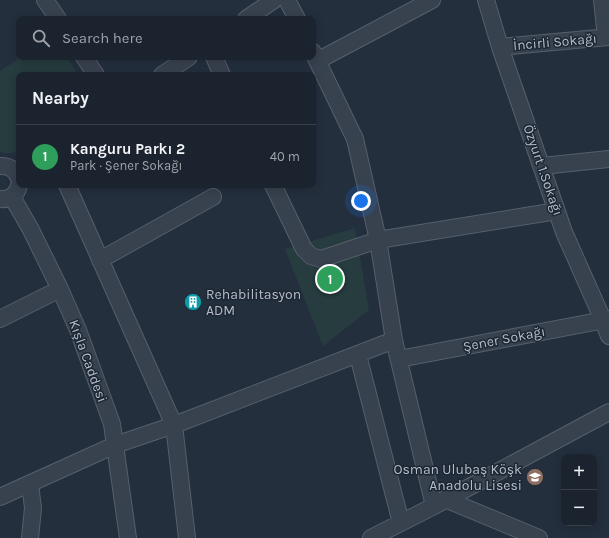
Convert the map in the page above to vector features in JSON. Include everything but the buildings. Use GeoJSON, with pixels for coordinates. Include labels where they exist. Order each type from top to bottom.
{"type":"FeatureCollection","features":[{"type":"Feature","properties":{"kind":"street"},"geometry":{"type":"LineString","coordinates":[[44,0],[56,16]]}},
{"type":"Feature","properties":{"kind":"street"},"geometry":{"type":"LineString","coordinates":[[250,16],[274,0]]}},
{"type":"Feature","properties":{"kind":"street"},"geometry":{"type":"LineString","coordinates":[[288,0],[296,16]]}},
{"type":"Feature","properties":{"kind":"street"},"geometry":{"type":"LineString","coordinates":[[316,57],[432,0]]}},
{"type":"Feature","properties":{"kind":"street","name":"Özyurt 1.Sokağı"},"geometry":{"type":"LineString","coordinates":[[486,0],[500,47],[564,232],[606,319],[609,336]]}},
{"type":"Feature","properties":{"kind":"street"},"geometry":{"type":"LineString","coordinates":[[602,0],[607,37]]}},
{"type":"Feature","properties":{"kind":"street","name":"İncirli Sokağı"},"geometry":{"type":"LineString","coordinates":[[500,47],[607,37]]}},
{"type":"Feature","properties":{"kind":"street"},"geometry":{"type":"LineString","coordinates":[[316,59],[355,139],[378,240],[394,340],[439,503]]}},
{"type":"Feature","properties":{"kind":"street"},"geometry":{"type":"LineString","coordinates":[[86,60],[94,72]]}},
{"type":"Feature","properties":{"kind":"street"},"geometry":{"type":"LineString","coordinates":[[166,72],[184,60]]}},
{"type":"Feature","properties":{"kind":"street"},"geometry":{"type":"LineString","coordinates":[[215,60],[221,72]]}},
{"type":"Feature","properties":{"kind":"street"},"geometry":{"type":"LineString","coordinates":[[542,166],[609,159]]}},
{"type":"Feature","properties":{"kind":"street","name":"Kışla Caddesi"},"geometry":{"type":"LineString","coordinates":[[6,164],[15,171],[11,191],[60,289],[78,330],[112,424],[128,538]]}},
{"type":"Feature","properties":{"kind":"street"},"geometry":{"type":"LineString","coordinates":[[68,188],[174,426],[187,538]]}},
{"type":"Feature","properties":{"kind":"street"},"geometry":{"type":"LineString","coordinates":[[274,188],[304,249],[311,256],[321,259],[378,240],[557,211]]}},
{"type":"Feature","properties":{"kind":"street"},"geometry":{"type":"LineString","coordinates":[[100,260],[213,197]]}},
{"type":"Feature","properties":{"kind":"street"},"geometry":{"type":"LineString","coordinates":[[0,319],[60,289]]}},
{"type":"Feature","properties":{"kind":"street","name":"Şener Sokağı"},"geometry":{"type":"LineString","coordinates":[[399,359],[606,319]]}},
{"type":"Feature","properties":{"kind":"street"},"geometry":{"type":"LineString","coordinates":[[0,497],[115,445],[174,426],[394,340]]}},
{"type":"Feature","properties":{"kind":"street"},"geometry":{"type":"LineString","coordinates":[[358,355],[401,523]]}},
{"type":"Feature","properties":{"kind":"street"},"geometry":{"type":"LineString","coordinates":[[371,538],[609,412]]}},
{"type":"Feature","properties":{"kind":"street"},"geometry":{"type":"LineString","coordinates":[[30,484],[33,508],[30,538]]}},
{"type":"Feature","properties":{"kind":"street"},"geometry":{"type":"LineString","coordinates":[[439,503],[539,538]]}},
{"type":"Feature","properties":{"kind":"green space"},"geometry":{"type":"Polygon","coordinates":[[[16,60],[69,60],[76,72],[16,72],[16,151],[12,153],[0,152],[0,71],[16,60]]]}},
{"type":"Feature","properties":{"kind":"green space"},"geometry":{"type":"Polygon","coordinates":[[[355,228],[369,310],[323,346],[285,249],[355,228]]]}},
{"type":"Feature","properties":{"kind":"place","name":"Kanguru Parkı 2"},"geometry":{"type":"Point","coordinates":[330,279]}},
{"type":"Feature","properties":{"kind":"place","name":"Rehabilitasyon ADM"},"geometry":{"type":"Point","coordinates":[193,302]}},
{"type":"Feature","properties":{"kind":"place","name":"Osman Ulubaş Köşk Anadolu Lisesi"},"geometry":{"type":"Point","coordinates":[535,477]}}]}
